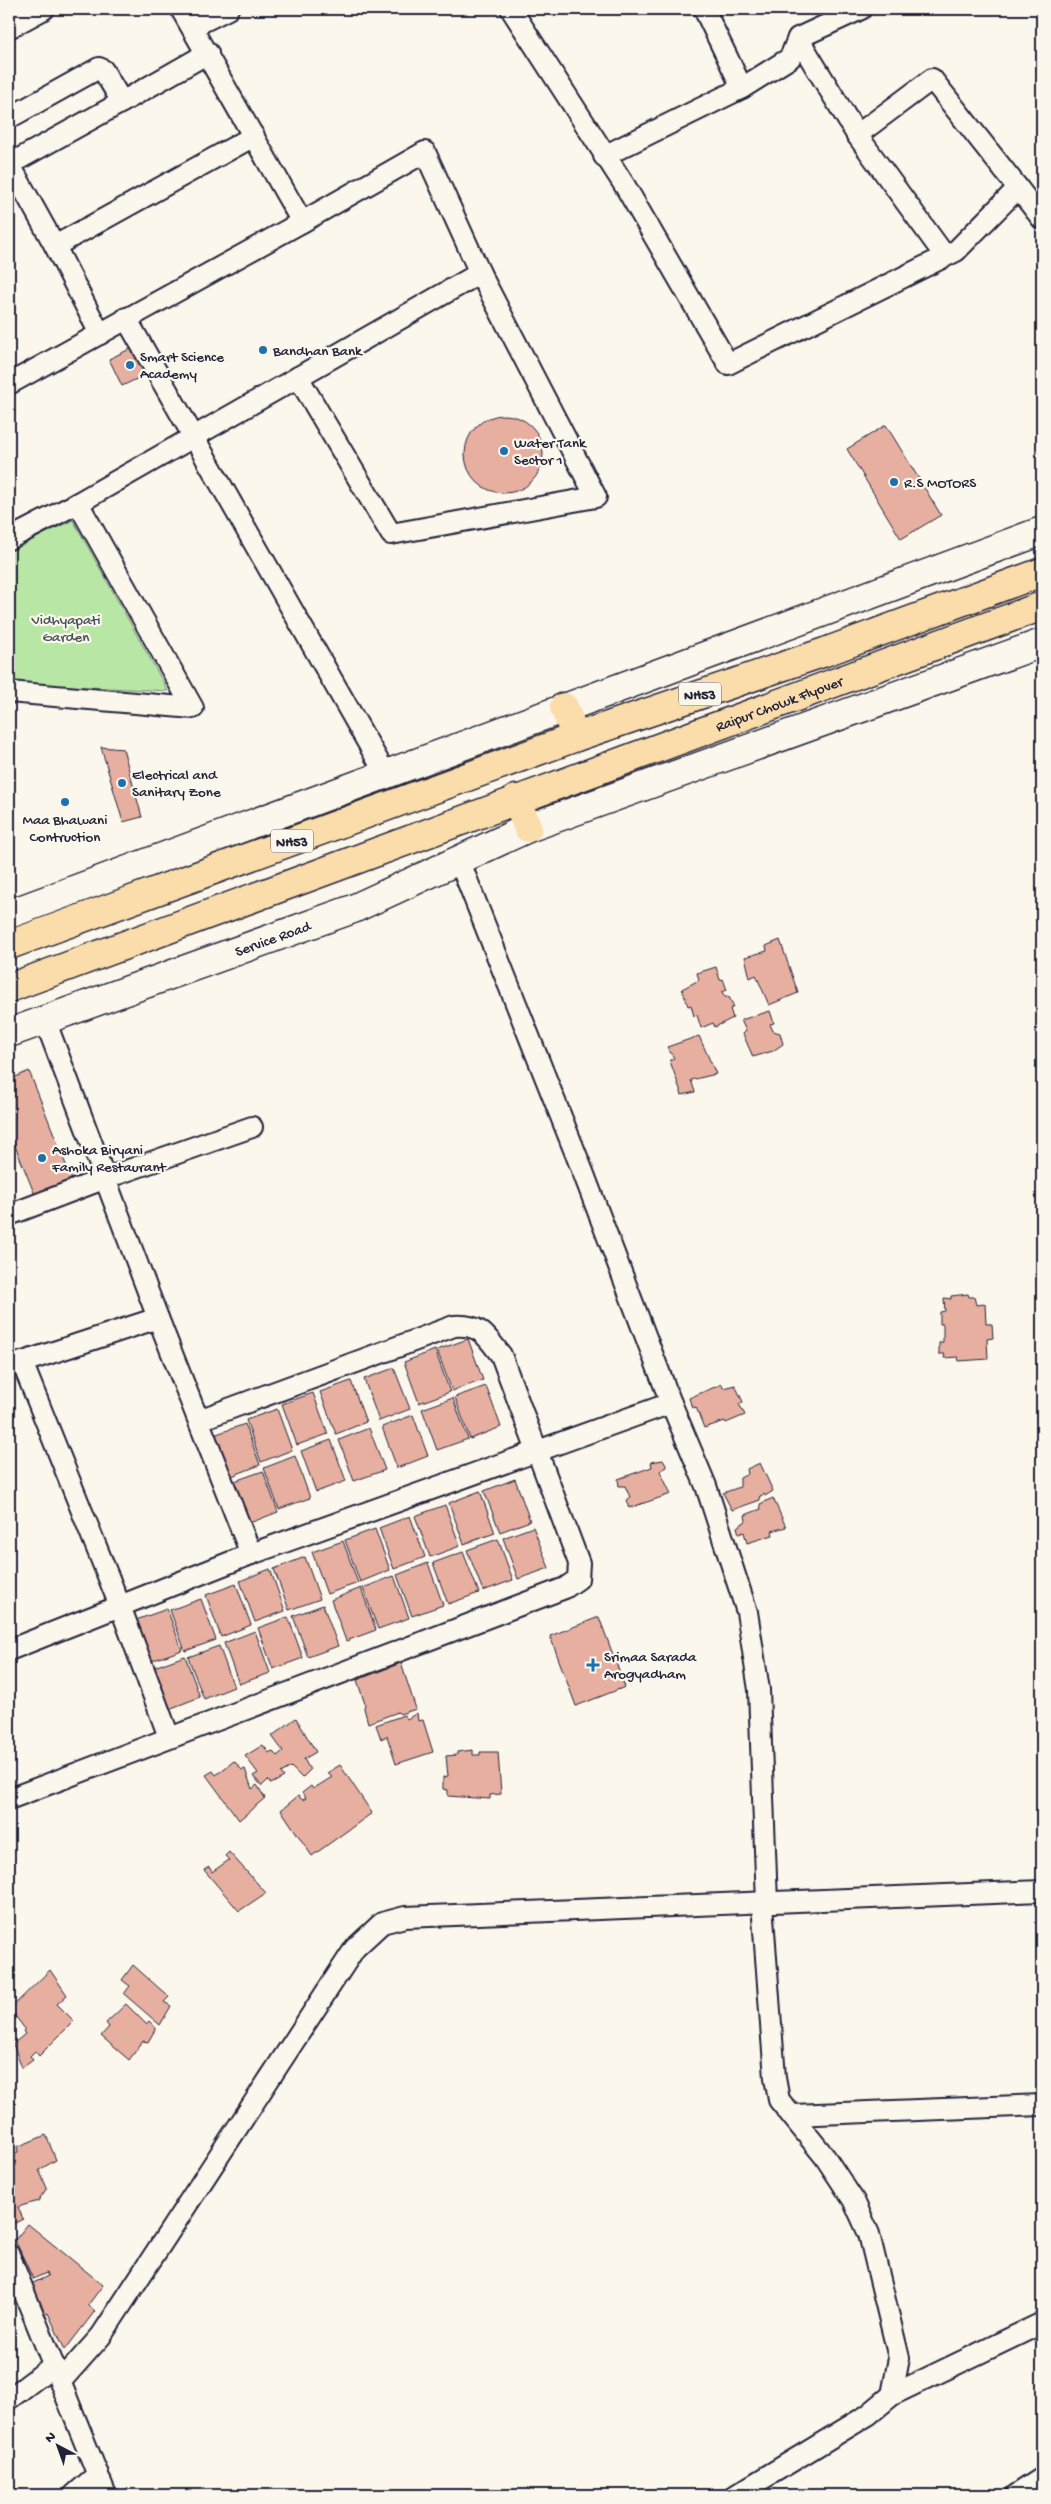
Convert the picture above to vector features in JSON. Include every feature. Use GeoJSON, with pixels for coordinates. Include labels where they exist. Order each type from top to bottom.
{"type":"FeatureCollection","features":[{"type":"Feature","properties":{"kind":"highway","name":"Raipur Chowk Flyover"},"geometry":{"type":"LineString","coordinates":[[576,737],[825,652],[1042,572]]}},
{"type":"Feature","properties":{"kind":"highway","name":"Raipur Chowk Flyover"},"geometry":{"type":"LineString","coordinates":[[516,799],[1042,606]]}},
{"type":"Feature","properties":{"kind":"highway"},"geometry":{"type":"LineString","coordinates":[[564,707],[576,737]]}},
{"type":"Feature","properties":{"kind":"highway","name":"NH53"},"geometry":{"type":"LineString","coordinates":[[9,945],[576,737]]}},
{"type":"Feature","properties":{"kind":"highway"},"geometry":{"type":"LineString","coordinates":[[516,799],[528,828]]}},
{"type":"Feature","properties":{"kind":"highway","name":"NH53"},"geometry":{"type":"LineString","coordinates":[[9,988],[516,799]]}},
{"type":"Feature","properties":{"kind":"street"},"geometry":{"type":"LineString","coordinates":[[9,28],[44,9]]}},
{"type":"Feature","properties":{"kind":"street"},"geometry":{"type":"LineString","coordinates":[[181,9],[208,53],[302,222]]}},
{"type":"Feature","properties":{"kind":"street"},"geometry":{"type":"LineString","coordinates":[[192,27],[228,9]]}},
{"type":"Feature","properties":{"kind":"street"},"geometry":{"type":"LineString","coordinates":[[511,9],[625,186],[728,364],[956,251],[1018,188]]}},
{"type":"Feature","properties":{"kind":"street"},"geometry":{"type":"LineString","coordinates":[[704,9],[742,88]]}},
{"type":"Feature","properties":{"kind":"street"},"geometry":{"type":"LineString","coordinates":[[604,156],[742,88],[790,58],[798,38],[861,9]]}},
{"type":"Feature","properties":{"kind":"street"},"geometry":{"type":"LineString","coordinates":[[798,38],[857,135],[946,256]]}},
{"type":"Feature","properties":{"kind":"street"},"geometry":{"type":"LineString","coordinates":[[100,334],[55,246],[9,164],[208,53]]}},
{"type":"Feature","properties":{"kind":"street"},"geometry":{"type":"LineString","coordinates":[[9,118],[99,68],[103,70],[122,102]]}},
{"type":"Feature","properties":{"kind":"street"},"geometry":{"type":"LineString","coordinates":[[857,135],[932,79],[1042,219]]}},
{"type":"Feature","properties":{"kind":"street"},"geometry":{"type":"LineString","coordinates":[[55,246],[254,136]]}},
{"type":"Feature","properties":{"kind":"street"},"geometry":{"type":"LineString","coordinates":[[9,384],[425,152],[480,273],[596,497],[392,534],[298,377]]}},
{"type":"Feature","properties":{"kind":"street"},"geometry":{"type":"LineString","coordinates":[[9,539],[78,503],[480,273]]}},
{"type":"Feature","properties":{"kind":"street"},"geometry":{"type":"LineString","coordinates":[[126,318],[195,436],[384,774]]}},
{"type":"Feature","properties":{"kind":"street"},"geometry":{"type":"LineString","coordinates":[[9,692],[193,708],[78,503]]}},
{"type":"Feature","properties":{"kind":"street"},"geometry":{"type":"LineString","coordinates":[[9,914],[1042,531]]}},
{"type":"Feature","properties":{"kind":"street","name":"Service Road"},"geometry":{"type":"LineString","coordinates":[[9,1033],[353,910],[528,828],[1042,643]]}},
{"type":"Feature","properties":{"kind":"street"},"geometry":{"type":"LineString","coordinates":[[459,860],[576,1155],[671,1403],[706,1486],[747,1612],[759,1690],[764,1904],[775,2078],[779,2100],[825,2157],[854,2201],[868,2234],[899,2358],[892,2395]]}},
{"type":"Feature","properties":{"kind":"street"},"geometry":{"type":"LineString","coordinates":[[45,1020],[158,1318],[251,1554]]}},
{"type":"Feature","properties":{"kind":"street"},"geometry":{"type":"LineString","coordinates":[[9,1216],[106,1178],[252,1127]]}},
{"type":"Feature","properties":{"kind":"street"},"geometry":{"type":"LineString","coordinates":[[158,1318],[15,1364],[120,1606],[169,1737]]}},
{"type":"Feature","properties":{"kind":"street"},"geometry":{"type":"LineString","coordinates":[[9,1799],[565,1588],[578,1579],[579,1563],[538,1451],[500,1356],[483,1332],[469,1324],[454,1326],[199,1420]]}},
{"type":"Feature","properties":{"kind":"street"},"geometry":{"type":"LineString","coordinates":[[9,1650],[251,1554],[671,1403]]}},
{"type":"Feature","properties":{"kind":"street"},"geometry":{"type":"LineString","coordinates":[[9,2399],[58,2373],[101,2336],[355,1948],[382,1923],[405,1916],[764,1904],[1042,1891]]}},
{"type":"Feature","properties":{"kind":"street"},"geometry":{"type":"LineString","coordinates":[[793,2115],[1042,2105]]}},
{"type":"Feature","properties":{"kind":"street"},"geometry":{"type":"LineString","coordinates":[[9,2255],[106,2495]]}},
{"type":"Feature","properties":{"kind":"street"},"geometry":{"type":"LineString","coordinates":[[736,2495],[868,2415],[892,2395],[1042,2323]]}},
{"type":"Feature","properties":{"kind":"street"},"geometry":{"type":"LineString","coordinates":[[74,2495],[98,2474]]}},
{"type":"Feature","properties":{"kind":"street"},"geometry":{"type":"LineString","coordinates":[[1016,2495],[1042,2478]]}},
{"type":"Feature","properties":{"kind":"green space","name":"Vidhyapati Garden"},"geometry":{"type":"Polygon","coordinates":[[[73,520],[168,691],[9,683],[9,551],[73,520]]]}},
{"type":"Feature","properties":{"kind":"building","name":"Smart Science Academy"},"geometry":{"type":"Polygon","coordinates":[[[138,345],[151,372],[122,386],[109,359],[138,345]]]}},
{"type":"Feature","properties":{"kind":"building","name":"Water Tank Sector 1"},"geometry":{"type":"Polygon","coordinates":[[[496,415],[512,415],[526,421],[537,432],[543,446],[543,462],[537,476],[526,487],[512,493],[496,493],[482,487],[471,476],[465,462],[465,446],[471,432],[482,421],[496,415]]]}},
{"type":"Feature","properties":{"kind":"building","name":"R.S MOTORS"},"geometry":{"type":"Polygon","coordinates":[[[886,425],[941,515],[901,539],[847,449],[886,425]]]}},
{"type":"Feature","properties":{"kind":"building","name":"Electrical and Sanitary Zone"},"geometry":{"type":"Polygon","coordinates":[[[101,747],[123,749],[142,817],[123,822],[101,747]]]}},
{"type":"Feature","properties":{"kind":"building"},"geometry":{"type":"Polygon","coordinates":[[[780,940],[798,993],[769,1005],[756,975],[750,978],[745,957],[767,951],[766,946],[780,940]]]}},
{"type":"Feature","properties":{"kind":"building"},"geometry":{"type":"Polygon","coordinates":[[[716,967],[720,980],[723,979],[727,990],[722,992],[725,997],[729,997],[734,1007],[730,1009],[733,1018],[715,1027],[713,1023],[701,1028],[697,1015],[694,1016],[691,1005],[688,1006],[682,989],[699,980],[697,973],[716,967]]]}},
{"type":"Feature","properties":{"kind":"building"},"geometry":{"type":"Polygon","coordinates":[[[770,1011],[774,1023],[770,1024],[773,1031],[780,1033],[783,1044],[773,1051],[753,1057],[743,1034],[746,1031],[741,1020],[770,1011]]]}},
{"type":"Feature","properties":{"kind":"building"},"geometry":{"type":"Polygon","coordinates":[[[699,1036],[716,1074],[691,1080],[695,1092],[682,1095],[670,1061],[674,1058],[667,1047],[699,1036]]]}},
{"type":"Feature","properties":{"kind":"building","name":"Ashoka Biryani Family Restaurant"},"geometry":{"type":"Polygon","coordinates":[[[29,1071],[74,1185],[37,1200],[9,1131],[9,1080],[29,1071]]]}},
{"type":"Feature","properties":{"kind":"building"},"geometry":{"type":"Polygon","coordinates":[[[968,1294],[969,1297],[974,1297],[976,1305],[985,1304],[986,1324],[992,1324],[993,1338],[987,1339],[988,1359],[959,1361],[958,1357],[944,1358],[945,1354],[939,1354],[939,1343],[943,1342],[943,1324],[940,1324],[940,1312],[945,1311],[944,1298],[951,1299],[951,1296],[968,1294]]]}},
{"type":"Feature","properties":{"kind":"building"},"geometry":{"type":"Polygon","coordinates":[[[468,1339],[483,1380],[452,1391],[437,1350],[468,1339]]]}},
{"type":"Feature","properties":{"kind":"building"},"geometry":{"type":"Polygon","coordinates":[[[435,1350],[450,1392],[419,1403],[404,1362],[435,1350]]]}},
{"type":"Feature","properties":{"kind":"building"},"geometry":{"type":"Polygon","coordinates":[[[394,1368],[410,1409],[379,1421],[364,1379],[394,1368]]]}},
{"type":"Feature","properties":{"kind":"building"},"geometry":{"type":"Polygon","coordinates":[[[351,1381],[366,1422],[336,1434],[320,1392],[351,1381]]]}},
{"type":"Feature","properties":{"kind":"building"},"geometry":{"type":"Polygon","coordinates":[[[722,1384],[723,1388],[735,1385],[743,1402],[739,1404],[745,1415],[726,1423],[725,1421],[704,1428],[696,1407],[692,1408],[689,1398],[722,1384]]]}},
{"type":"Feature","properties":{"kind":"building"},"geometry":{"type":"Polygon","coordinates":[[[486,1386],[501,1427],[470,1439],[455,1397],[486,1386]]]}},
{"type":"Feature","properties":{"kind":"building"},"geometry":{"type":"Polygon","coordinates":[[[313,1393],[328,1434],[297,1445],[282,1404],[313,1393]]]}},
{"type":"Feature","properties":{"kind":"building"},"geometry":{"type":"Polygon","coordinates":[[[453,1398],[468,1439],[437,1450],[422,1409],[453,1398]]]}},
{"type":"Feature","properties":{"kind":"building"},"geometry":{"type":"Polygon","coordinates":[[[277,1409],[292,1450],[261,1462],[246,1420],[277,1409]]]}},
{"type":"Feature","properties":{"kind":"building"},"geometry":{"type":"Polygon","coordinates":[[[413,1415],[428,1456],[397,1468],[382,1427],[413,1415]]]}},
{"type":"Feature","properties":{"kind":"building"},"geometry":{"type":"Polygon","coordinates":[[[245,1424],[260,1465],[229,1477],[214,1435],[245,1424]]]}},
{"type":"Feature","properties":{"kind":"building"},"geometry":{"type":"Polygon","coordinates":[[[369,1428],[385,1470],[354,1481],[339,1440],[369,1428]]]}},
{"type":"Feature","properties":{"kind":"building"},"geometry":{"type":"Polygon","coordinates":[[[331,1440],[346,1481],[316,1492],[301,1451],[331,1440]]]}},
{"type":"Feature","properties":{"kind":"building"},"geometry":{"type":"Polygon","coordinates":[[[295,1456],[310,1498],[279,1509],[264,1468],[295,1456]]]}},
{"type":"Feature","properties":{"kind":"building"},"geometry":{"type":"Polygon","coordinates":[[[663,1460],[667,1467],[660,1471],[671,1494],[629,1508],[626,1500],[630,1497],[625,1486],[619,1486],[618,1479],[652,1467],[651,1462],[663,1460]]]}},
{"type":"Feature","properties":{"kind":"building"},"geometry":{"type":"Polygon","coordinates":[[[760,1463],[773,1491],[759,1497],[760,1500],[732,1510],[723,1493],[740,1487],[740,1478],[748,1474],[747,1469],[760,1463]]]}},
{"type":"Feature","properties":{"kind":"building"},"geometry":{"type":"Polygon","coordinates":[[[263,1471],[278,1512],[247,1524],[232,1482],[263,1471]]]}},
{"type":"Feature","properties":{"kind":"building"},"geometry":{"type":"Polygon","coordinates":[[[515,1479],[530,1521],[500,1532],[484,1491],[515,1479]]]}},
{"type":"Feature","properties":{"kind":"building"},"geometry":{"type":"Polygon","coordinates":[[[480,1491],[495,1533],[464,1544],[449,1503],[480,1491]]]}},
{"type":"Feature","properties":{"kind":"building"},"geometry":{"type":"Polygon","coordinates":[[[773,1498],[786,1527],[772,1531],[773,1535],[747,1543],[744,1532],[739,1534],[737,1527],[746,1521],[745,1515],[761,1509],[760,1504],[773,1498]]]}},
{"type":"Feature","properties":{"kind":"building"},"geometry":{"type":"Polygon","coordinates":[[[445,1505],[460,1546],[430,1557],[415,1516],[445,1505]]]}},
{"type":"Feature","properties":{"kind":"building"},"geometry":{"type":"Polygon","coordinates":[[[410,1516],[425,1557],[394,1569],[379,1528],[410,1516]]]}},
{"type":"Feature","properties":{"kind":"building"},"geometry":{"type":"Polygon","coordinates":[[[533,1527],[549,1568],[518,1579],[503,1538],[533,1527]]]}},
{"type":"Feature","properties":{"kind":"building"},"geometry":{"type":"Polygon","coordinates":[[[375,1529],[390,1570],[360,1582],[345,1540],[375,1529]]]}},
{"type":"Feature","properties":{"kind":"building"},"geometry":{"type":"Polygon","coordinates":[[[498,1539],[513,1580],[483,1591],[467,1550],[498,1539]]]}},
{"type":"Feature","properties":{"kind":"building"},"geometry":{"type":"Polygon","coordinates":[[[343,1541],[358,1583],[327,1594],[312,1552],[343,1541]]]}},
{"type":"Feature","properties":{"kind":"building"},"geometry":{"type":"Polygon","coordinates":[[[463,1552],[479,1593],[448,1604],[433,1563],[463,1552]]]}},
{"type":"Feature","properties":{"kind":"building"},"geometry":{"type":"Polygon","coordinates":[[[305,1557],[320,1599],[289,1610],[274,1569],[305,1557]]]}},
{"type":"Feature","properties":{"kind":"building"},"geometry":{"type":"Polygon","coordinates":[[[428,1563],[443,1605],[412,1616],[397,1575],[428,1563]]]}},
{"type":"Feature","properties":{"kind":"building"},"geometry":{"type":"Polygon","coordinates":[[[270,1569],[285,1611],[255,1622],[240,1581],[270,1569]]]}},
{"type":"Feature","properties":{"kind":"building"},"geometry":{"type":"Polygon","coordinates":[[[394,1576],[409,1618],[378,1629],[363,1588],[394,1576]]]}},
{"type":"Feature","properties":{"kind":"building"},"geometry":{"type":"Polygon","coordinates":[[[236,1584],[251,1625],[221,1637],[206,1595],[236,1584]]]}},
{"type":"Feature","properties":{"kind":"building"},"geometry":{"type":"Polygon","coordinates":[[[361,1588],[376,1630],[346,1641],[331,1600],[361,1588]]]}},
{"type":"Feature","properties":{"kind":"building"},"geometry":{"type":"Polygon","coordinates":[[[201,1599],[216,1640],[185,1651],[170,1610],[201,1599]]]}},
{"type":"Feature","properties":{"kind":"building"},"geometry":{"type":"Polygon","coordinates":[[[323,1605],[338,1646],[308,1657],[293,1616],[323,1605]]]}},
{"type":"Feature","properties":{"kind":"building"},"geometry":{"type":"Polygon","coordinates":[[[167,1609],[182,1650],[151,1661],[136,1620],[167,1609]]]}},
{"type":"Feature","properties":{"kind":"building"},"geometry":{"type":"Polygon","coordinates":[[[288,1617],[303,1658],[273,1669],[258,1628],[288,1617]]]}},
{"type":"Feature","properties":{"kind":"building"},"geometry":{"type":"Polygon","coordinates":[[[599,1617],[625,1687],[576,1706],[550,1636],[599,1617]]]}},
{"type":"Feature","properties":{"kind":"building"},"geometry":{"type":"Polygon","coordinates":[[[255,1631],[270,1673],[239,1684],[224,1643],[255,1631]]]}},
{"type":"Feature","properties":{"kind":"building"},"geometry":{"type":"Polygon","coordinates":[[[219,1646],[234,1687],[204,1699],[188,1657],[219,1646]]]}},
{"type":"Feature","properties":{"kind":"building"},"geometry":{"type":"Polygon","coordinates":[[[185,1656],[200,1697],[169,1709],[154,1667],[185,1656]]]}},
{"type":"Feature","properties":{"kind":"building"},"geometry":{"type":"Polygon","coordinates":[[[401,1663],[416,1709],[400,1714],[398,1712],[368,1723],[364,1708],[365,1704],[357,1680],[401,1663]]]}},
{"type":"Feature","properties":{"kind":"building"},"geometry":{"type":"Polygon","coordinates":[[[417,1713],[418,1721],[423,1720],[433,1752],[396,1764],[387,1736],[381,1739],[376,1725],[404,1715],[407,1719],[417,1713]]]}},
{"type":"Feature","properties":{"kind":"building"},"geometry":{"type":"Polygon","coordinates":[[[296,1718],[316,1752],[304,1759],[310,1770],[302,1778],[291,1767],[281,1773],[284,1777],[271,1784],[268,1780],[262,1786],[253,1776],[258,1773],[245,1756],[263,1745],[269,1753],[272,1751],[277,1756],[283,1751],[272,1736],[296,1718]]]}},
{"type":"Feature","properties":{"kind":"building"},"geometry":{"type":"Polygon","coordinates":[[[473,1750],[473,1755],[480,1755],[480,1752],[498,1752],[501,1794],[490,1795],[490,1799],[448,1796],[448,1790],[443,1789],[443,1777],[448,1776],[446,1756],[457,1755],[457,1752],[473,1750]]]}},
{"type":"Feature","properties":{"kind":"building"},"geometry":{"type":"Polygon","coordinates":[[[234,1761],[242,1770],[245,1769],[252,1789],[257,1785],[265,1798],[239,1820],[206,1775],[213,1771],[216,1775],[234,1761]]]}},
{"type":"Feature","properties":{"kind":"building"},"geometry":{"type":"Polygon","coordinates":[[[340,1765],[372,1813],[312,1856],[281,1810],[298,1796],[303,1800],[306,1798],[302,1793],[311,1786],[313,1789],[332,1777],[327,1773],[340,1765]]]}},
{"type":"Feature","properties":{"kind":"building"},"geometry":{"type":"Polygon","coordinates":[[[229,1852],[266,1893],[239,1911],[204,1870],[209,1867],[212,1872],[229,1860],[225,1856],[229,1852]]]}},
{"type":"Feature","properties":{"kind":"building"},"geometry":{"type":"Polygon","coordinates":[[[133,1965],[169,1997],[164,2002],[171,2006],[160,2025],[124,1994],[130,1986],[122,1980],[133,1965]]]}},
{"type":"Feature","properties":{"kind":"building"},"geometry":{"type":"Polygon","coordinates":[[[50,1970],[67,1995],[57,2004],[74,2021],[39,2056],[35,2051],[30,2056],[33,2060],[22,2068],[13,2044],[25,2034],[23,2031],[25,2029],[10,2009],[50,1970]]]}},
{"type":"Feature","properties":{"kind":"building"},"geometry":{"type":"Polygon","coordinates":[[[126,2004],[146,2024],[149,2021],[156,2028],[148,2042],[143,2041],[129,2060],[101,2036],[109,2027],[106,2023],[126,2004]]]}},
{"type":"Feature","properties":{"kind":"building"},"geometry":{"type":"Polygon","coordinates":[[[46,2135],[56,2160],[39,2170],[47,2188],[38,2201],[18,2207],[23,2219],[9,2226],[9,2156],[18,2152],[17,2147],[46,2135]]]}},
{"type":"Feature","properties":{"kind":"building"},"geometry":{"type":"Polygon","coordinates":[[[28,2224],[103,2285],[88,2305],[95,2311],[65,2350],[48,2313],[43,2315],[29,2285],[48,2276],[46,2273],[33,2279],[15,2240],[28,2224]]]}},
{"type":"Feature","properties":{"kind":"place","name":"Bandhan Bank"},"geometry":{"type":"Point","coordinates":[263,350]}},
{"type":"Feature","properties":{"kind":"place","name":"Smart Science Academy"},"geometry":{"type":"Point","coordinates":[130,365]}},
{"type":"Feature","properties":{"kind":"place","name":"Water Tank Sector 1"},"geometry":{"type":"Point","coordinates":[504,451]}},
{"type":"Feature","properties":{"kind":"place","name":"R.S MOTORS"},"geometry":{"type":"Point","coordinates":[894,482]}},
{"type":"Feature","properties":{"kind":"place","name":"Electrical and Sanitary Zone"},"geometry":{"type":"Point","coordinates":[122,783]}},
{"type":"Feature","properties":{"kind":"place","name":"Maa Bhawani Contruction"},"geometry":{"type":"Point","coordinates":[65,802]}},
{"type":"Feature","properties":{"kind":"place","name":"Ashoka Biryani Family Restaurant"},"geometry":{"type":"Point","coordinates":[42,1158]}},
{"type":"Feature","properties":{"kind":"place","name":"Srimaa Sarada Arogyadham"},"geometry":{"type":"Point","coordinates":[593,1665]}}]}
